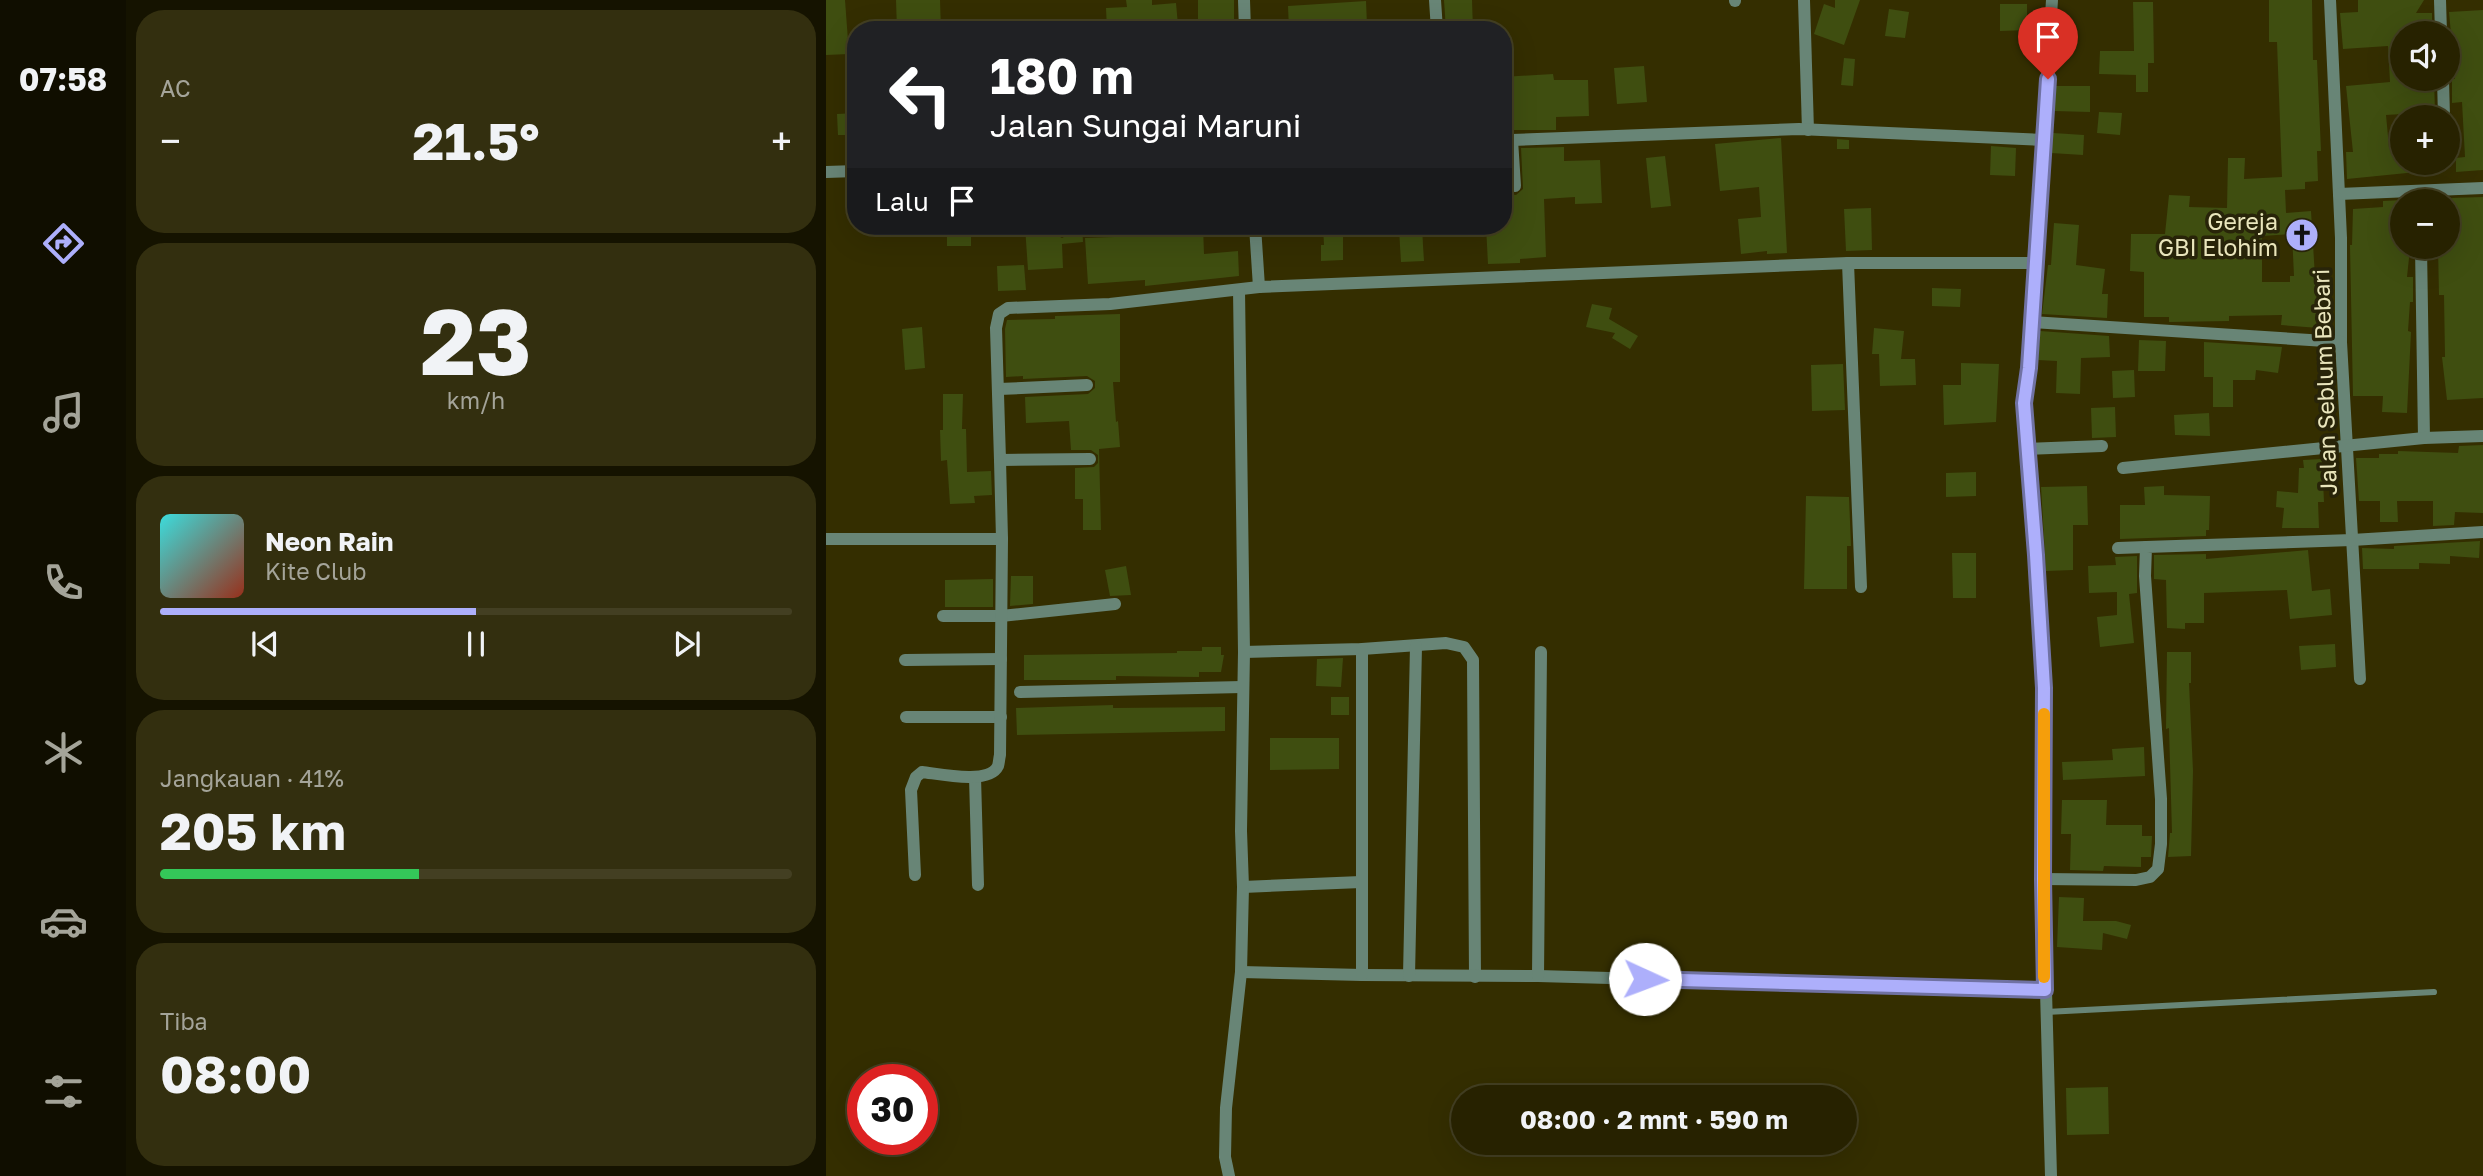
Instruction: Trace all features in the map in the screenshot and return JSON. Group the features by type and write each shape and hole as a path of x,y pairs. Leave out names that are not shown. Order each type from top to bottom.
{"street":[{"path":"1244,0 1245,21"},
{"path":"1435,0 1436,21"},
{"path":"1804,0 1808,130"},
{"path":"2051,1176 2043,879 2044,688 2024,403 2029,368 2052,0"},
{"name":"Jalan Seblum Bebari","path":"2330,0 2339,194 2341,342 2360,679"},
{"path":"2440,0 2441,21"},
{"path":"1512,140 1808,130 2043,140"},
{"path":"1512,166 1515,186"},
{"path":"826,172 847,171"},
{"path":"2460,191 2483,188"},
{"path":"2339,194 2390,195"},
{"path":"1256,235 1259,287"},
{"path":"2421,259 2424,439"},
{"path":"915,875 911,790 915,776 922,772 975,777 992,773 998,766 1000,755 1002,539 996,328 999,314 1008,308 1110,304 1259,287 1848,263 2034,263"},
{"path":"1848,263 1861,587"},
{"path":"1229,1176 1225,1157 1226,1108 1241,972 1242,887 1244,652 1239,290"},
{"path":"2031,322 2341,342"},
{"path":"999,390 1087,385"},
{"path":"2123,468 2424,439 2483,436"},
{"path":"2028,449 2102,446"},
{"path":"1000,460 1090,458"},
{"path":"2118,548 2352,540 2483,532"},
{"path":"826,539 1002,539"},
{"path":"2043,879 2136,880 2150,877 2158,869 2161,799 2146,547"},
{"path":"943,616 1002,616 1115,604"},
{"path":"1244,652 1362,649 1446,643 1464,647 1473,660 1475,977"},
{"path":"1409,976 1416,646"},
{"path":"1362,649 1362,975"},
{"path":"1538,976 1541,653"},
{"path":"905,660 1001,659"},
{"path":"1020,692 1242,687"},
{"path":"905,718 1000,717"},
{"path":"975,777 978,886"},
{"path":"1242,887 1361,882"},
{"path":"1241,972 1538,976 2045,990"}],"lane":[{"path":"2046,1012 2434,992"}],"building":[{"path":"826,0 845,0 847,54 826,55"},
{"path":"896,0 940,0 941,21 897,21"},
{"path":"1126,0 1152,0 1152,5 1176,3 1178,21 1107,21 1106,8 1127,7"},
{"path":"1198,0 1234,0 1234,21 1198,21"},
{"path":"1444,0 1472,0 1473,21 1445,21"},
{"path":"1835,0 1860,0 1844,45 1814,34 1824,4 1835,8"},
{"path":"2269,0 2312,0 2313,60 2317,60 2321,151 2317,151 2318,181 2305,182 2305,189 2285,190 2286,213 2311,211 2315,277 2320,277 2319,328 2281,325 2282,315 2229,316 2229,321 2169,322 2169,317 2144,317 2144,272 2130,271 2131,234 2165,234 2169,195 2190,196 2189,207 2227,208 2228,158 2245,158 2244,179 2282,177 2277,42 2269,42","holes":["2292,234 2294,276 2290,276 2290,282 2262,282 2262,236"]},
{"path":"2358,0 2424,0 2416,13 2432,13 2432,21 2390,21 2390,82 2388,46 2343,49 2340,13 2358,12"},
{"path":"1366,1 1367,21 1289,21 1288,6"},
{"path":"2133,2 2153,2 2154,63 2148,63 2148,92 2136,92 2136,75 2099,74 2100,51 2134,51"},
{"path":"2000,4 2027,4 2027,30 2000,31"},
{"path":"1889,9 1909,12 1905,38 1885,36"},
{"path":"2483,10 2483,170 2460,172 2460,158 2465,157 2462,102 2452,103 2452,91 2460,91 2460,21 2450,21 2449,12"},
{"path":"1844,58 1855,59 1853,86 1841,85"},
{"path":"1644,66 1647,102 1617,104 1614,68"},
{"path":"1553,74 1554,80 1588,80 1589,116 1556,117 1556,130 1512,130 1512,76"},
{"path":"2390,82 2390,91 2434,91 2435,105 2390,105 2390,115 2386,115 2390,175 2347,179 2346,152 2353,152 2346,86"},
{"path":"2055,86 2090,86 2090,112 2054,111"},
{"path":"2099,112 2122,113 2120,135 2097,133"},
{"path":"847,113 847,135 838,135 837,114"},
{"path":"2053,133 2084,135 2083,155 2051,153"},
{"path":"1781,138 1787,253 1767,254 1767,251 1741,254 1738,219 1761,217 1759,187 1720,191 1715,144"},
{"path":"1837,139 1849,140 1849,149 1837,149"},
{"path":"1991,146 2016,148 2015,176 1990,175"},
{"path":"1564,147 1564,161 1600,160 1602,203 1575,204 1575,197 1544,199 1546,257 1520,259 1520,263 1488,264 1486,235 1512,235 1512,194 1516,195 1523,189 1521,148"},
{"path":"1665,156 1671,206 1651,208 1646,158"},
{"path":"2483,197 2483,398 2447,400 2442,357 2445,357 2444,295 2439,295 2438,259 2460,259 2460,198"},
{"path":"2383,201 2390,201 2390,259 2409,259 2407,277 2413,277 2413,302 2410,302 2408,331 2411,332 2407,413 2382,412 2383,396 2353,396 2350,245 2353,209 2383,207"},
{"path":"1871,208 1872,250 1846,251 1844,209"},
{"path":"2054,223 2079,225 2076,265 2105,269 2102,294 2108,294 2107,318 2042,314 2048,265 2051,265"},
{"path":"947,235 971,235 971,246 947,246"},
{"path":"1026,235 1058,235 1062,238 1068,235 1083,235 1083,242 1062,244 1063,268 1028,270"},
{"path":"1203,235 1204,254 1238,251 1239,276 1145,286 1145,280 1088,284 1085,238"},
{"path":"1323,235 1343,235 1343,260 1321,261 1321,245 1324,245"},
{"path":"1399,235 1422,235 1424,261 1401,262"},
{"path":"1024,265 1026,290 998,291 997,266"},
{"path":"1932,288 1961,289 1960,307 1932,306"},
{"path":"1592,304 1612,308 1609,319 1638,336 1630,349 1612,338 1615,333 1586,327"},
{"path":"1120,314 1120,382 1113,382 1120,447 1099,449 1101,530 1083,530 1083,499 1075,499 1075,468 1094,467 1098,463 1098,455 1091,450 1071,450 1069,421 1026,423 1025,397 1088,394 1095,388 1095,381 1087,376 1023,379 1023,376 1006,377 1005,329 1007,320"},
{"path":"922,327 925,368 905,370 902,329"},
{"path":"1874,328 1904,331 1901,359 1915,359 1916,385 1880,386 1879,354 1872,354"},
{"path":"2040,331 2109,336 2110,357 2081,358 2080,394 2056,393 2057,361 2038,360"},
{"path":"2139,340 2166,341 2165,371 2138,371"},
{"path":"2204,342 2282,347 2278,373 2256,370 2255,380 2233,380 2233,407 2213,407 2213,377 2204,377"},
{"path":"1961,363 1999,364 1996,422 1944,425 1943,385 1961,385"},
{"path":"1843,364 1845,410 1812,411 1811,365"},
{"path":"2134,370 2135,397 2113,398 2112,371"},
{"path":"943,394 963,394 962,429 966,429 967,472 991,471 992,495 974,496 975,503 950,504 947,460 941,461"},
{"path":"2115,407 2116,437 2092,438 2091,408"},
{"path":"2209,413 2210,436 2175,435 2174,415"},
{"path":"2483,445 2483,513 2455,512 2454,525 2433,526 2433,501 2397,501 2398,522 2380,522 2380,501 2359,501 2356,458 2379,458 2379,454 2398,454 2398,451 2458,453 2459,446"},
{"path":"2322,459 2324,502 2318,502 2319,528 2282,528 2284,508 2276,507 2277,491 2298,493 2299,468 2304,468 2303,460"},
{"path":"1976,472 1976,496 1946,497 1946,473"},
{"path":"2087,486 2088,525 2073,525 2073,570 2046,571 2041,487"},
{"path":"2164,486 2164,495 2210,496 2209,530 2206,530 2206,536 2120,539 2120,505 2145,505 2144,487"},
{"path":"1806,496 1849,497 1851,546 1847,546 1847,589 1804,589"},
{"path":"2480,541 2479,558 2450,556 2450,564 2419,563 2419,569 2363,569 2362,548 2394,549 2394,546"},
{"path":"2308,550 2312,591 2330,589 2332,615 2290,619 2287,590 2204,593 2204,623 2185,623 2185,629 2167,628 2166,580 2154,579 2154,555 2206,554 2206,559"},
{"path":"1952,553 1976,553 1976,598 1953,598"},
{"path":"2137,556 2137,593 2129,594 2134,643 2100,647 2097,617 2117,615 2117,592 2089,593 2088,566 2116,565 2115,557"},
{"path":"1126,566 1131,595 1110,596 1105,570"},
{"path":"1011,576 1033,576 1033,604 1010,606"},
{"path":"993,579 993,607 945,607 945,580"},
{"path":"2335,644 2336,667 2301,670 2299,646"},
{"path":"1202,647 1221,647 1221,655 1224,655 1221,672 1199,672 1199,677 1116,676 1116,680 1024,680 1024,655 1177,653 1202,651"},
{"path":"2167,652 2191,652 2191,856 2168,857 2172,833 2169,728 2166,729"},
{"path":"1343,658 1341,687 1316,686 1317,659"},
{"path":"1331,697 1349,697 1349,715 1331,715"},
{"path":"1113,705 1113,708 1225,707 1225,731 1017,735 1016,708"},
{"path":"1270,738 1339,738 1339,769 1270,770"},
{"path":"2144,747 2145,776 2063,780 2062,762 2113,760 2112,749"},
{"path":"2062,800 2107,800 2106,825 2142,825 2142,836 2152,836 2151,857 2141,857 2141,867 2104,866 2103,871 2070,870 2071,834 2061,834"},
{"path":"2059,897 2084,898 2083,921 2116,921 2131,925 2127,939 2103,933 2102,950 2057,947"},
{"path":"2108,1087 2109,1134 2067,1135 2066,1088"}],"slow traffic":[{"path":"2044,714 2044,977"}],"place":[{"name":"Gereja GBI Elohim","path":"2302,235"}],"route":[{"path":"1645,979 2045,990 2044,688 2024,403 2029,368 2048,79"}]}
